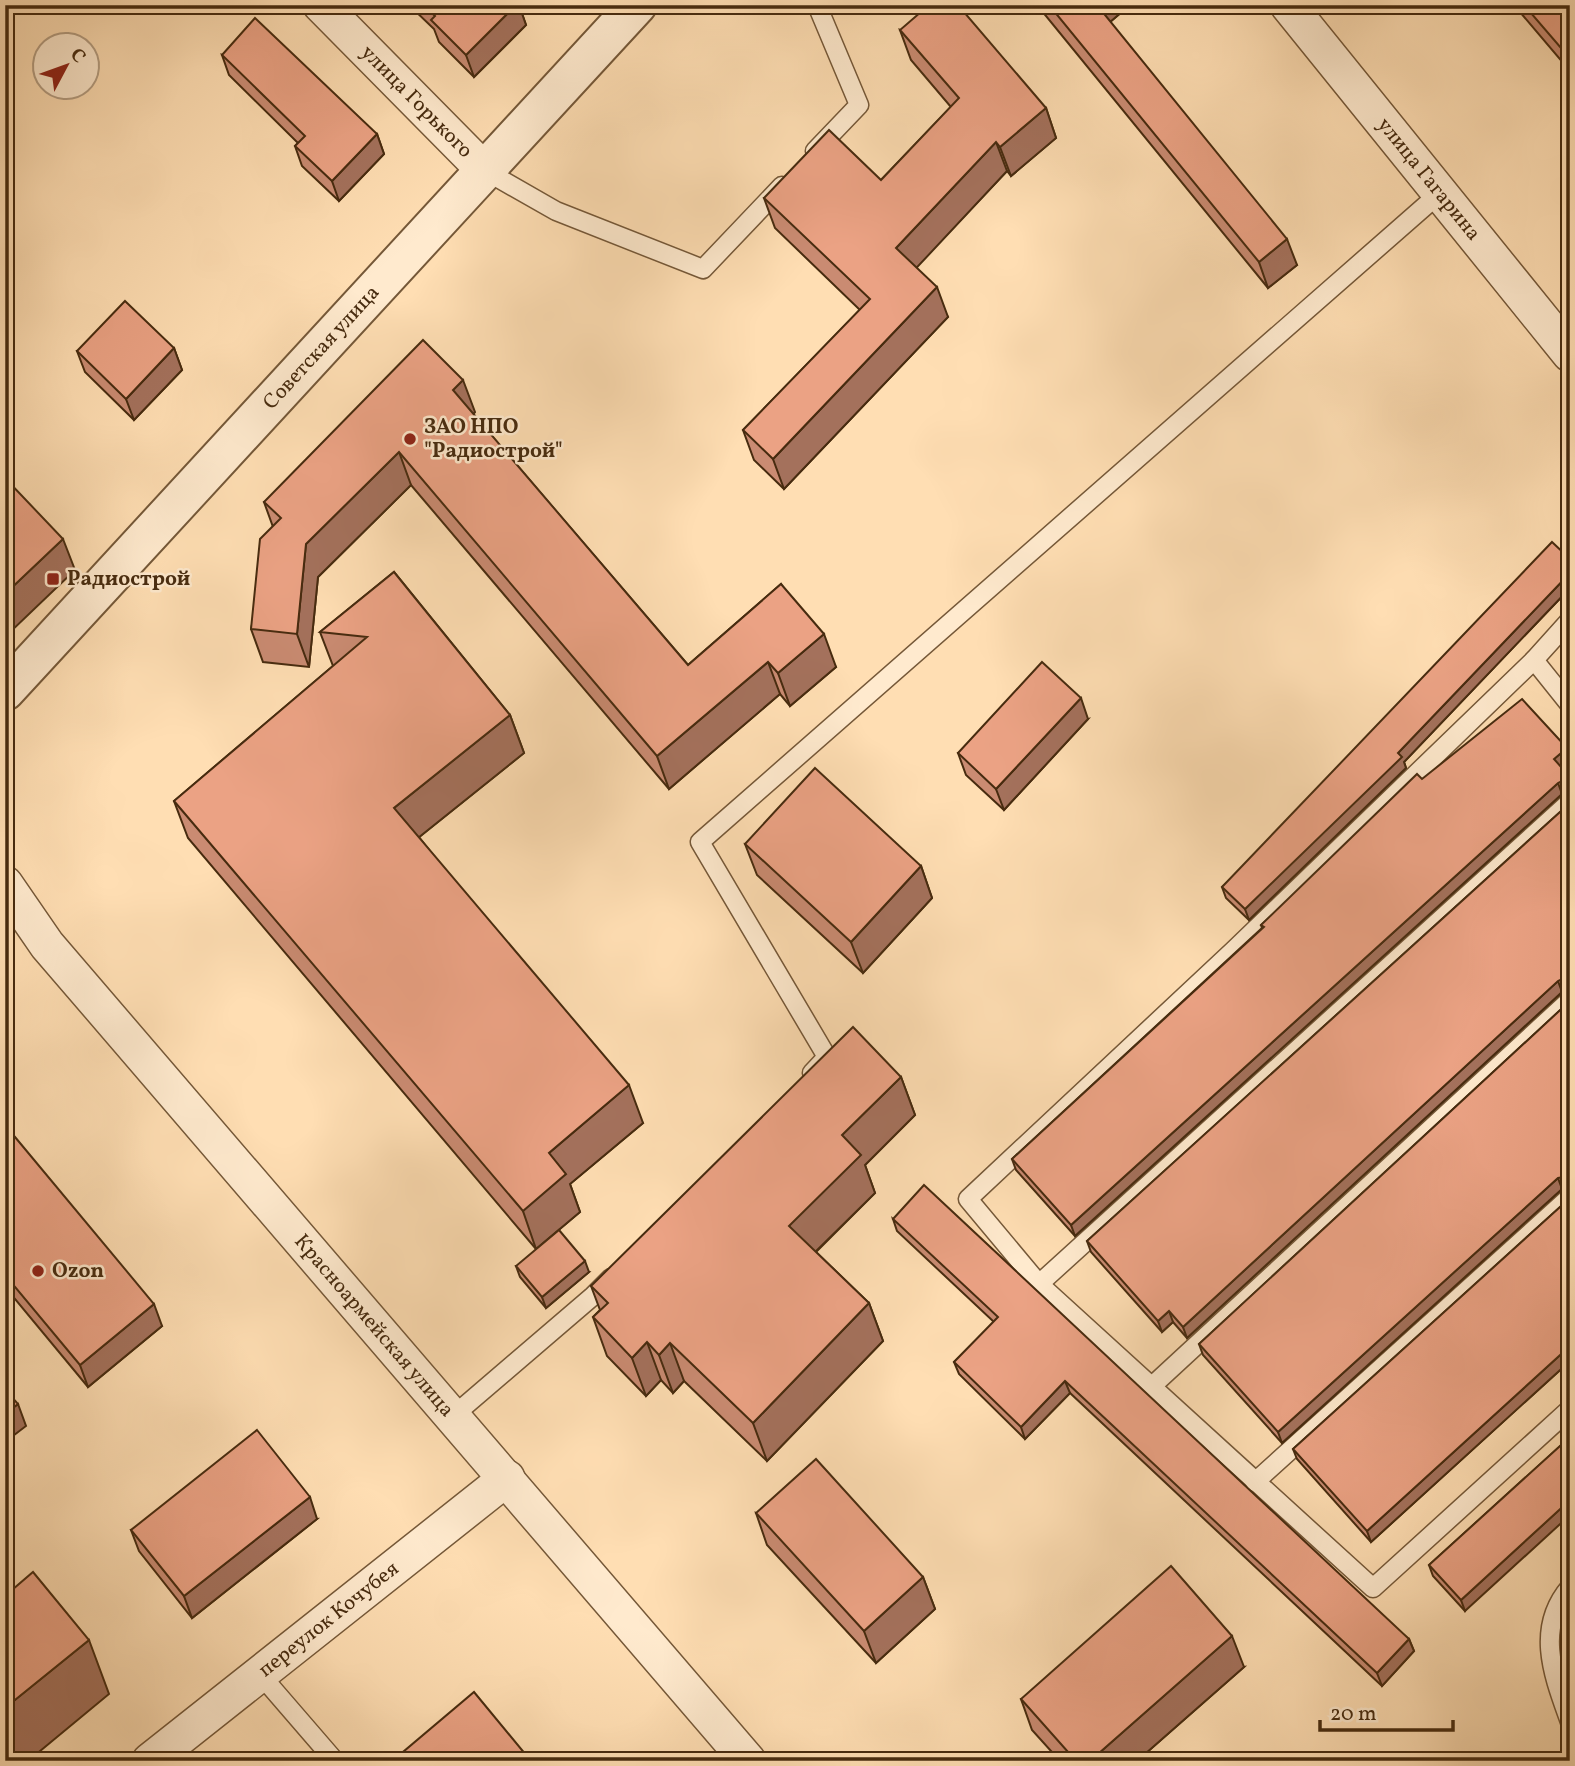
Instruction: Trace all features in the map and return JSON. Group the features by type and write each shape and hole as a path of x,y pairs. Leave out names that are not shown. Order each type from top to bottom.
{"street":[{"name":"улица Горького","path":"321,5 484,170"},
{"name":"Советская улица","path":"5,691 637,5"},
{"name":"улица Гагарина","path":"1288,5 1570,354"},
{"name":"Красноармейская улица","path":"5,884 47,945 748,1761"},
{"name":"переулок Кочубея","path":"150,1761 507,1478"}],"lane":[{"path":"484,170 556,211 703,269 859,105 817,5"},
{"path":"797,1087 827,1057 699,842 1440,193"},
{"path":"1570,620 1534,660 1234,950 968,1199 1039,1284 1373,1588 1570,1409"},
{"path":"1534,660 1570,705"},
{"path":"1039,1284 1570,802"},
{"path":"1151,1387 1570,1000"},
{"path":"1255,1482 1570,1197"},
{"path":"453,1416 593,1297 622,1267"},
{"path":"1570,1587 1558,1601 1550,1634 1550,1667 1570,1723"},
{"path":"259,1673 335,1761"}],"building":[{"path":"424,5 516,5 466,55 431,20 435,16"},
{"path":"929,5 958,5 1046,108 1000,147 996,142 896,248 937,287 773,459 743,430 870,299 764,198 829,130 881,180 959,98 900,30"},
{"path":"1049,5 1097,5 1287,239 1259,262"},
{"path":"1524,5 1570,5 1570,52 1567,55"},
{"path":"255,18 377,134 332,181 295,146 305,136 222,55"},
{"path":"125,301 174,348 126,399 77,351"},
{"path":"423,340 463,380 453,390 688,665 781,584 824,634 778,673 768,662 657,756 399,452 306,544 297,634 251,629 260,539 281,518 264,502"},
{"path":"5,478 63,539 5,594"},
{"path":"1552,542 1570,559 1570,573 1398,753 1402,757 1245,909 1222,887"},
{"path":"394,572 510,715 394,808 629,1085 549,1153 566,1174 523,1211 174,801 367,637 320,632"},
{"path":"1042,662 1081,698 996,789 958,753"},
{"path":"1522,699 1567,748 1554,759 1570,777 1570,782 1564,780 1558,783 1071,1225 1012,1159 1264,927 1261,925 1417,774 1422,779"},
{"path":"815,768 921,866 851,942 745,844"},
{"path":"1570,803 1570,980 1564,978 1558,981 1183,1327 1169,1311 1158,1321 1087,1241"},
{"path":"1570,1001 1570,1176 1558,1178 1278,1432 1199,1344"},
{"path":"853,1027 901,1077 842,1135 861,1155 789,1226 869,1303 753,1423 670,1343 659,1355 647,1342 632,1358 593,1317 608,1303 591,1286"},
{"path":"5,1125 154,1304 80,1365 5,1275"},
{"path":"924,1185 1409,1639 1377,1673 1065,1381 1021,1427 954,1362 998,1317 893,1219"},
{"path":"1570,1198 1570,1346 1367,1531 1293,1449"},
{"path":"559,1230 585,1261 542,1297 516,1266"},
{"path":"5,1389 18,1404 5,1414"},
{"path":"257,1430 310,1497 184,1596 131,1530"},
{"path":"1570,1437 1570,1500 1461,1600 1429,1565"},
{"path":"816,1459 923,1577 864,1631 756,1513"},
{"path":"1171,1566 1232,1636 1090,1761 1076,1761 1021,1699"},
{"path":"33,1572 89,1640 5,1708 5,1596"},
{"path":"474,1692 531,1761 410,1761 403,1752"}],"place":[{"name":"ЗАО НПО \"Радиострой\"","path":"410,439"},
{"name":"Радиострой","path":"53,579"},
{"name":"Ozon","path":"38,1271"}]}
